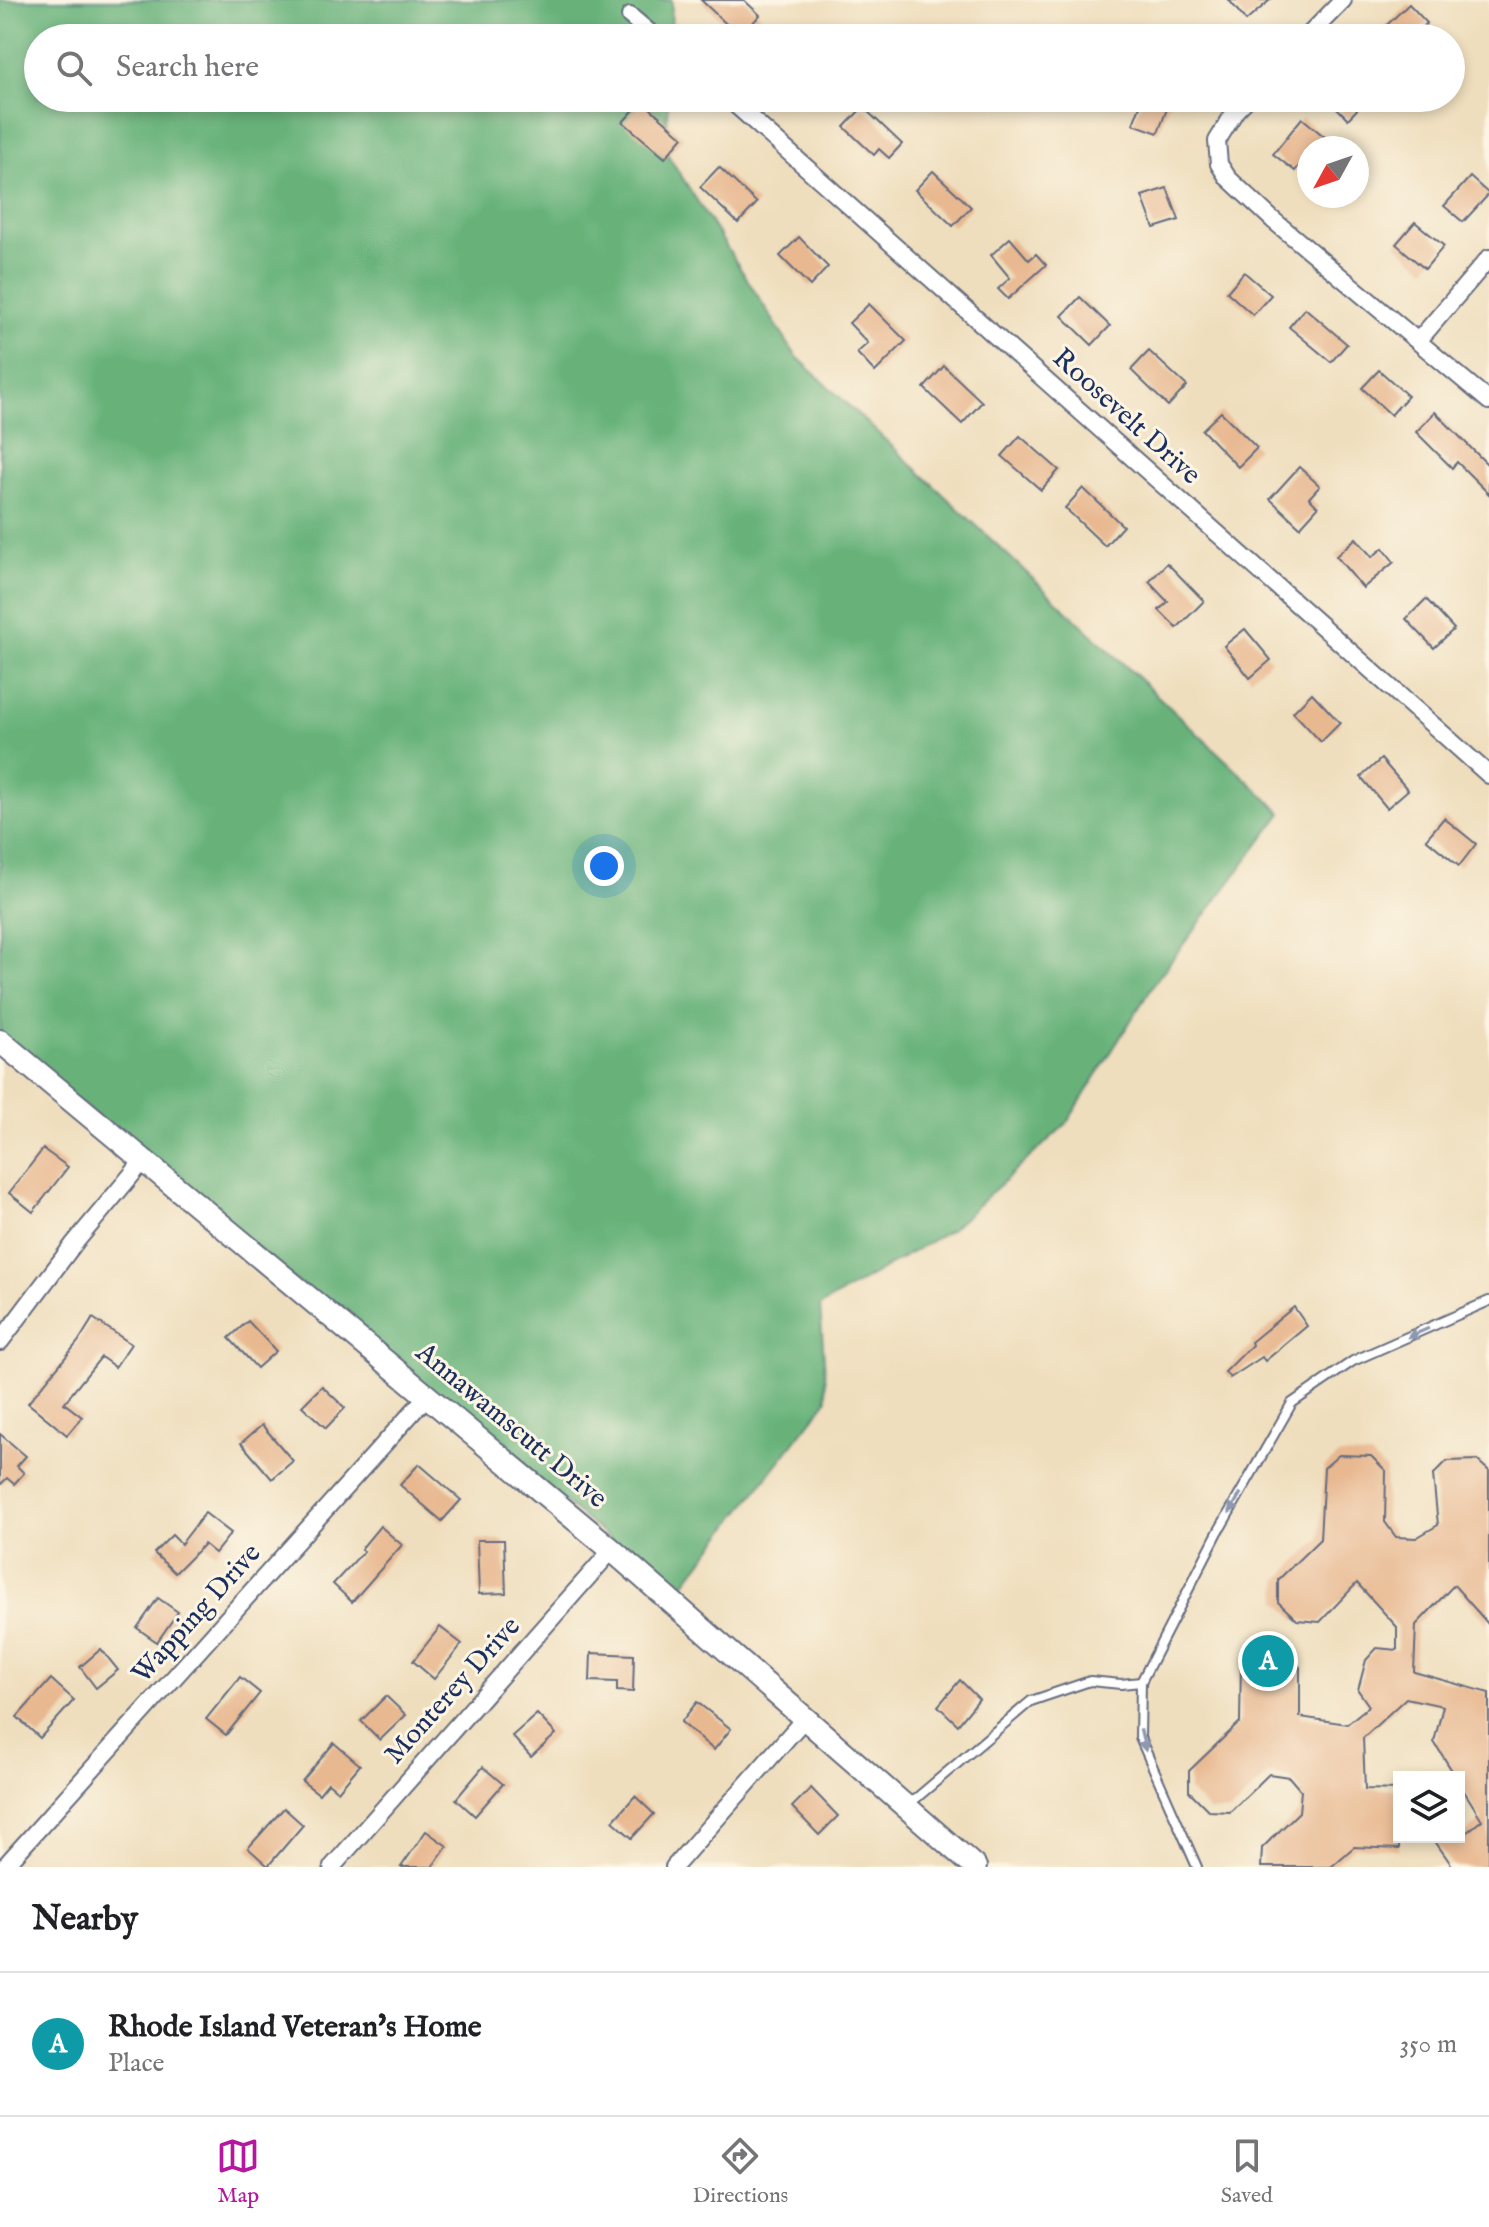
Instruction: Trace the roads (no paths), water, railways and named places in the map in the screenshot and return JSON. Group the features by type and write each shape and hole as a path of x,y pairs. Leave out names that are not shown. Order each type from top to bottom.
{"street":[{"path":"1320,24 1343,0"},
{"path":"630,16 639,24"},
{"name":"Roosevelt Drive","path":"744,112 1489,775"},
{"path":"1237,112 1217,141 1217,153 1228,178 1273,220 1489,401"},
{"path":"1418,341 1489,258"},
{"name":"Annawamscutt Drive","path":"0,1041 612,1550 975,1867"},
{"path":"0,1342 73,1245 144,1160"},
{"name":"Wapping Drive","path":"4,1867 428,1395"},
{"name":"Monterey Drive","path":"332,1867 612,1550"},
{"path":"674,1867 805,1718"}],"lane":[{"path":"1197,1867 1140,1738 1141,1682 1218,1532 1292,1403 1353,1361 1489,1301"},
{"path":"906,1806 1031,1701 1090,1681 1141,1682"}],"place":[{"name":"Rhode Island Veteran's Home","path":"1268,1661"}]}
